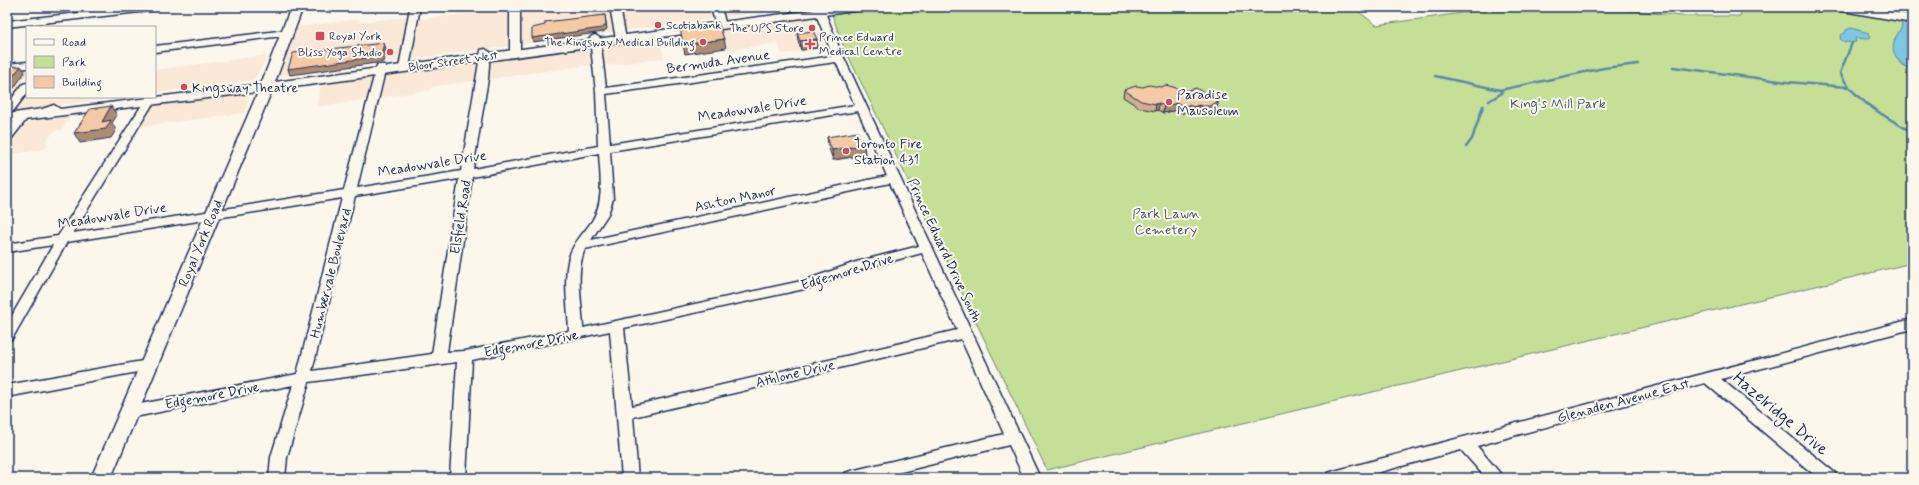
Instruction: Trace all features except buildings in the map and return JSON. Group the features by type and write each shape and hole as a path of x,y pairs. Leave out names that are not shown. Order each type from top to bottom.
{"main road":[{"name":"Royal York Road","path":"101,478 268,84 297,7"},
{"name":"Bloor Street West","path":"156,97 381,69 820,9 862,7"},
{"path":"1837,7 1912,19"},
{"name":"Bloor Street West","path":"7,118 45,113 50,114 150,98"}],"street":[{"path":"74,26 88,7"},
{"path":"7,24 157,7"},
{"path":"404,65 415,7"},
{"path":"515,7 515,51"},
{"path":"615,7 620,37"},
{"path":"716,7 721,23"},
{"name":"Prince Edward Drive South","path":"820,9 839,58 1032,478"},
{"path":"156,49 287,33"},
{"path":"576,334 574,262 581,246 600,219 606,205 605,148 595,40"},
{"name":"Elsfield Road","path":"439,358 485,55"},
{"name":"Bermuda Avenue","path":"601,92 839,58"},
{"path":"7,67 26,65"},
{"name":"Humbervale Boulevard","path":"277,478 279,458 303,378 381,69"},
{"path":"7,112 26,87"},
{"path":"7,336 62,240 150,98"},
{"name":"Meadowvale Drive","path":"7,248 466,174 605,148 862,107"},
{"path":"7,137 24,116"},
{"name":"Ashton Manor","path":"581,246 895,178"},
{"name":"Edgemore Drive","path":"130,412 303,378 439,358 465,356 617,326 809,284 860,265 927,248"},
{"name":"Glenaden Avenue East","path":"1334,478 1708,376 1912,324"},
{"path":"617,326 630,478"},
{"name":"Athlone Drive","path":"624,413 966,333"},
{"path":"458,478 465,356"},
{"path":"7,391 148,365"},
{"name":"Hazelridge Drive","path":"1708,376 1829,478"},
{"path":"851,478 1013,438"},
{"path":"1464,443 1496,478"}],"shaded area":[{"path":"553,7 800,7 279,77 297,27 360,19 359,22 406,17 406,21 518,8 519,11"},
{"path":"806,18 813,20 826,48 782,54 778,43 727,50 720,30"},
{"path":"660,38 664,58 603,66 589,65 431,87 431,90 316,107 322,83"},
{"path":"268,55 254,80 156,93 156,70"},
{"path":"26,69 26,76 17,88 26,87 26,98 115,98 7,112 7,72"},
{"path":"242,94 249,97 244,113 137,127 150,106"},
{"path":"71,116 62,130 55,131 45,141 48,144 45,149 7,155 7,125"}],"green space":[{"name":"Park Lawn Cemetery","path":"881,7 1353,7 1376,25 1505,7 1595,7 1682,16 1740,16 1742,7 1899,7 1902,27 1894,40 1899,62 1912,72 1912,263 1047,470 843,45 832,15"}],"water":[{"path":"1899,7 1912,7 1912,72 1896,57 1893,47 1894,41 1902,27"},
{"path":"1851,28 1869,33 1871,37 1866,39 1855,38 1856,42 1852,43 1840,39 1841,35 1846,32 1846,30"}],"waterway":[{"path":"1852,43 1840,73 1846,83 1862,100 1912,132"},
{"path":"1500,90 1604,68 1638,64"},
{"path":"1673,67 1787,82 1847,87"},
{"path":"1435,76 1500,90"},
{"path":"1489,101 1502,93 1500,90"},
{"path":"1466,147 1472,139 1483,106"}],"place":[{"name":"Scotiabank","path":"658,25"},
{"name":"The UPS Store","path":"812,28"},
{"name":"Royal York","path":"320,36"},
{"name":"The Kingsway Medical Building","path":"703,42"},
{"name":"Prince Edward Medical Centre","path":"810,44"},
{"name":"Bliss Yoga Studio","path":"390,52"},
{"name":"Kingsway Theatre","path":"184,87"},
{"name":"Paradise Mausoleum","path":"1169,102"},
{"name":"Toronto Fire Station 431","path":"846,151"}],"park label":[{"name":"King's Mill Park","path":"1558,103"}]}
